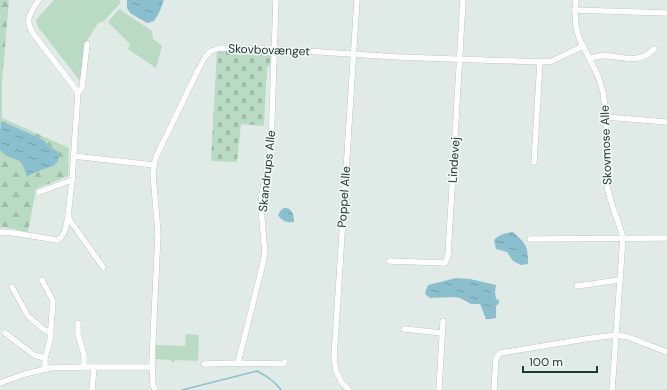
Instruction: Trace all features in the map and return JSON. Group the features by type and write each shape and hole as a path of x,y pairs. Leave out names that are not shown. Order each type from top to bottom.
{"street":[{"path":"39,0 30,12 28,21 29,27 78,92"},
{"name":"Skandrups Alle","path":"238,363 265,256 262,194 271,146 276,0"},
{"name":"Poppel Alle","path":"349,390 342,383 336,371 334,358 353,54 358,0"},
{"name":"Lindevej","path":"389,261 445,263 448,255 463,0"},
{"name":"Skovmose Alle","path":"576,0 576,26 579,38 598,76 605,102 607,186 623,238 612,390"},
{"path":"575,10 667,12"},
{"path":"0,232 57,240 63,236 68,216 72,180 78,92 82,88 87,44"},
{"name":"Skovbovænget","path":"155,390 153,385 152,367 158,232 153,174 154,165 156,157 198,70 205,57 211,51 220,48 274,49 398,57 540,62 552,61 583,46"},
{"path":"590,59 598,56 634,59 645,56 654,49"},
{"path":"534,162 540,62"},
{"path":"606,117 667,122"},
{"path":"73,156 154,165"},
{"path":"39,192 72,180"},
{"path":"68,216 103,267"},
{"path":"530,239 667,238"},
{"path":"42,280 53,301 50,340 44,358 45,369"},
{"path":"577,286 619,280"},
{"path":"12,287 28,316 43,329 51,333"},
{"path":"439,390 443,321"},
{"path":"78,323 78,334 84,355 84,367"},
{"path":"404,329 442,333"},
{"path":"5,333 34,355 44,358"},
{"path":"494,390 496,358 500,353 616,335 628,337 667,352"},
{"path":"204,364 283,364 285,362"},
{"path":"0,383 45,369 84,367 152,367"},
{"path":"92,390 94,367"}],"green space":[{"path":"0,0 9,0 2,82 2,118 69,148 68,176 36,189 28,232 3,227 0,229 0,149 5,155 19,161 33,173 53,166 57,151 48,146 44,140 1,122 0,132"},
{"path":"54,0 119,0 121,2 104,21 98,23 84,46 80,81 38,28 36,20"},
{"path":"119,9 152,31 153,39 162,46 156,68 128,49 130,44 108,22"},
{"path":"217,51 268,52 271,54 270,66 267,67 264,126 241,124 237,162 211,161"},
{"path":"186,334 199,335 198,361 175,360 175,362 171,362 171,360 156,359 156,345 185,346"}],"water":[{"path":"127,0 164,0 154,21 147,23 130,13 127,8"},
{"path":"1,121 44,140 48,146 57,151 59,154 58,161 53,166 33,173 27,177 23,165 19,161 5,155 0,150"},
{"path":"284,208 291,210 294,222 284,221 278,215"},
{"path":"513,232 521,239 527,249 528,264 521,265 513,261 507,252 496,249 494,240 498,236"},
{"path":"456,278 470,279 496,285 496,299 499,300 499,303 496,306 496,318 486,319 480,304 471,304 460,298 452,297 430,298 425,294 428,285"}],"waterway":[{"path":"182,390 257,371 273,381 281,390"}]}
